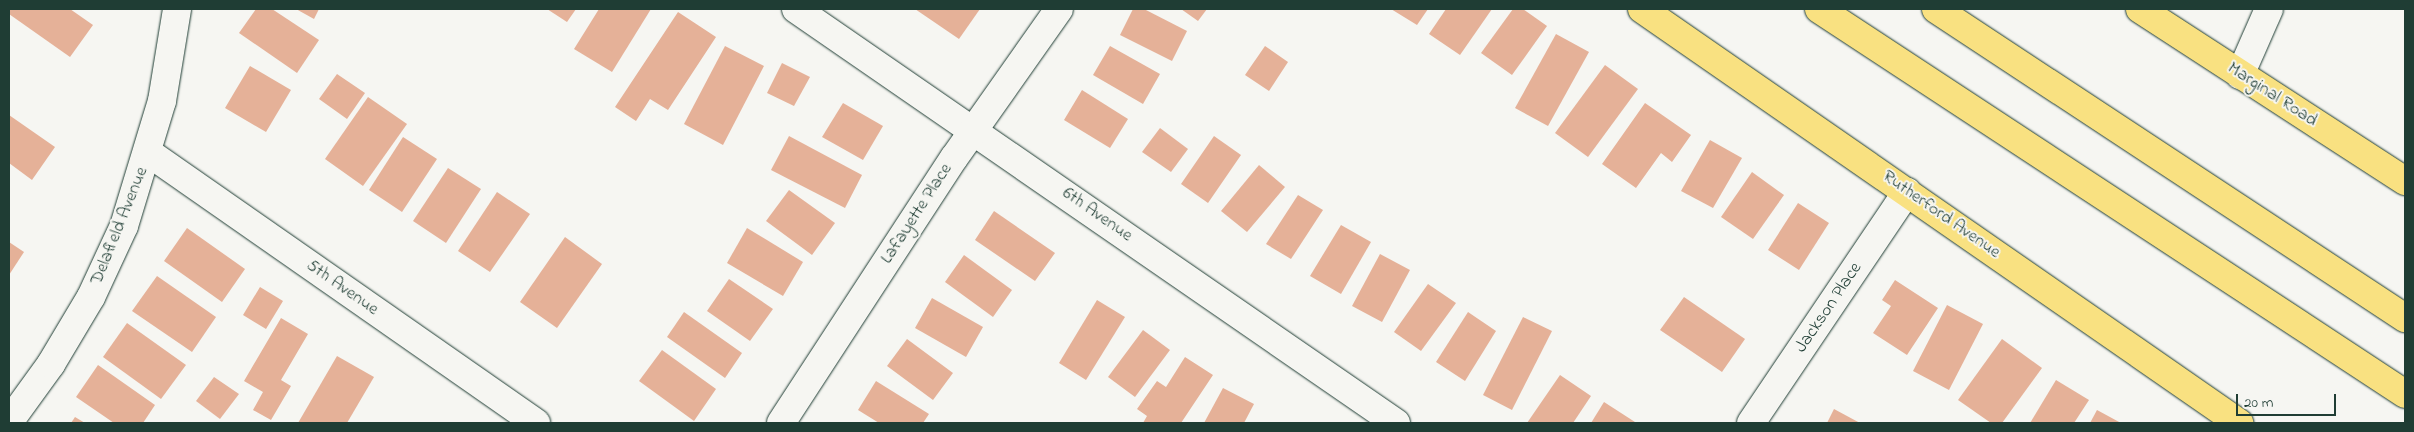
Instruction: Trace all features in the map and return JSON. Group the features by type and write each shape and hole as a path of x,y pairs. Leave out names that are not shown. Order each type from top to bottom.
{"main road":[{"name":"Rutherford Avenue","path":"1642,9 2239,423"},
{"path":"1819,9 2405,394"},
{"path":"1936,9 2405,318"},
{"name":"Marginal Road","path":"2140,9 2405,181"}],"street":[{"name":"Delafield Avenue","path":"9,422 51,364 91,297 124,226 149,153 177,9"},
{"name":"6th Avenue","path":"796,9 1396,423"},
{"name":"Lafayette Place","path":"781,423 974,130 1059,9"},
{"path":"2240,75 2269,9"},
{"name":"5th Avenue","path":"149,153 536,423"},
{"name":"Jackson Place","path":"1751,423 1907,192"}],"building":[{"path":"9,9 70,9 93,25 70,57 9,14"},
{"path":"256,9 272,9 319,40 297,73 239,33"},
{"path":"296,9 319,9 314,19"},
{"path":"547,9 576,9 567,22"},
{"path":"599,9 651,9 612,72 574,49"},
{"path":"915,9 980,9 959,39"},
{"path":"1133,9 1144,9 1187,31 1172,61 1120,35"},
{"path":"1181,9 1207,9 1198,21"},
{"path":"1391,9 1428,9 1417,25"},
{"path":"1446,9 1492,9 1460,55 1429,34"},
{"path":"1513,9 1523,9 1547,26 1512,75 1481,53"},
{"path":"678,12 716,37 668,110 650,99 636,121 615,107"},
{"path":"1556,34 1589,52 1548,126 1515,108"},
{"path":"725,46 764,66 723,145 684,124"},
{"path":"1110,46 1160,74 1143,104 1093,75"},
{"path":"1265,46 1288,62 1269,91 1245,75"},
{"path":"782,63 810,77 794,106 767,93"},
{"path":"1605,65 1638,89 1588,157 1555,133"},
{"path":"250,66 291,90 266,132 225,108"},
{"path":"337,74 365,93 347,119 319,99"},
{"path":"1082,90 1128,119 1110,148 1064,120"},
{"path":"368,97 407,124 363,186 325,159"},
{"path":"843,103 883,126 863,160 822,137"},
{"path":"1645,103 1691,135 1672,162 1661,153 1636,188 1602,164"},
{"path":"9,115 55,147 32,180 9,163"},
{"path":"1160,128 1188,149 1171,172 1142,152"},
{"path":"789,136 862,175 845,208 771,170"},
{"path":"1214,136 1241,155 1208,203 1181,184"},
{"path":"403,137 437,159 402,212 369,190"},
{"path":"1710,140 1742,158 1713,208 1681,191"},
{"path":"1259,165 1285,187 1247,232 1221,211"},
{"path":"448,168 481,189 446,243 413,221"},
{"path":"1752,172 1784,195 1753,239 1721,217"},
{"path":"789,190 835,223 812,255 766,221"},
{"path":"497,192 530,214 490,272 458,251"},
{"path":"1298,195 1323,210 1291,259 1266,244"},
{"path":"1798,203 1829,223 1799,270 1768,250"},
{"path":"994,211 1055,253 1035,281 975,240"},
{"path":"1341,225 1371,242 1341,294 1310,276"},
{"path":"187,228 245,269 222,302 164,261"},
{"path":"747,228 803,262 783,296 727,263"},
{"path":"565,237 602,264 557,328 520,302"},
{"path":"9,242 24,252 9,275"},
{"path":"1380,254 1410,270 1382,322 1352,306"},
{"path":"964,255 1012,290 993,317 945,282"},
{"path":"157,276 216,317 192,352 132,311"},
{"path":"729,279 773,309 750,341 707,311"},
{"path":"1895,280 1938,308 1907,355 1873,333 1891,306 1882,300"},
{"path":"1428,284 1456,303 1421,351 1394,332"},
{"path":"260,287 283,301 266,329 243,315"},
{"path":"1684,297 1745,339 1722,372 1660,330"},
{"path":"932,298 983,327 966,357 915,328"},
{"path":"1097,300 1125,317 1086,380 1059,363"},
{"path":"1947,305 1983,324 1949,390 1913,371"},
{"path":"684,312 742,353 725,378 667,337"},
{"path":"1468,312 1496,331 1465,381 1436,362"},
{"path":"1523,317 1552,331 1512,410 1483,395"},
{"path":"281,318 308,334 281,380 291,386 271,420 253,410 263,392 244,381"},
{"path":"127,323 186,365 161,399 103,357"},
{"path":"1143,330 1170,350 1135,397 1108,377"},
{"path":"907,339 953,373 933,400 887,366"},
{"path":"2002,339 2042,368 2002,423 1991,423 1958,400"},
{"path":"662,350 716,389 694,421 639,381"},
{"path":"337,356 374,377 347,423 298,423"},
{"path":"1185,357 1213,375 1181,423 1143,423 1147,416 1137,409 1157,381 1166,387"},
{"path":"98,365 155,405 143,423 114,423 76,397"},
{"path":"1560,375 1591,396 1573,423 1527,423"},
{"path":"214,377 239,394 220,419 196,401"},
{"path":"2056,380 2089,400 2074,423 2030,423"},
{"path":"876,381 929,414 923,423 879,423 858,410"},
{"path":"1223,388 1254,404 1244,423 1204,423"},
{"path":"1604,402 1635,422 1591,423"},
{"path":"1834,409 1860,423 1827,423"},
{"path":"2097,410 2121,423 2090,423"},
{"path":"75,417 85,423 71,423"}]}
